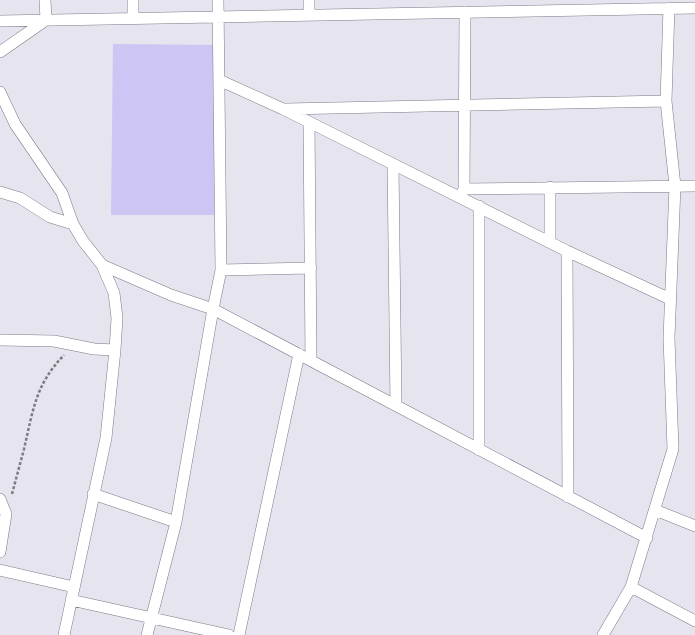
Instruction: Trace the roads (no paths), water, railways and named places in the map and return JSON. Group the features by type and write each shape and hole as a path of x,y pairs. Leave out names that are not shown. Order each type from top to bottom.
{"street":[{"path":"45,0 46,20"},
{"path":"133,0 133,18"},
{"path":"147,635 176,522 221,270 218,0"},
{"path":"308,0 309,15"},
{"path":"0,21 465,12 553,5 622,5 695,8"},
{"path":"603,635 631,587 673,449 669,338 675,186 666,101 669,8"},
{"path":"462,193 465,12"},
{"path":"0,52 46,20"},
{"path":"219,80 283,109 393,164 462,193 478,206 567,251 670,299"},
{"path":"0,92 15,124 62,193 72,224 102,265 114,293 117,318 106,438 64,635"},
{"path":"283,109 666,101"},
{"path":"309,122 311,360"},
{"path":"393,164 396,405"},
{"path":"462,193 550,187 695,186"},
{"path":"550,187 550,242"},
{"path":"0,192 20,198 50,217 72,224"},
{"path":"478,206 479,450"},
{"path":"567,251 568,497"},
{"path":"102,265 171,295 213,309 647,538"},
{"path":"221,270 311,268"},
{"path":"0,340 54,341 94,350 115,350"},
{"path":"239,635 299,354"},
{"path":"94,494 176,522"},
{"path":"0,500 6,514 0,552"},
{"path":"655,510 695,526"},
{"path":"0,570 74,587"},
{"path":"631,587 695,621"},
{"path":"72,600 229,635"}]}
